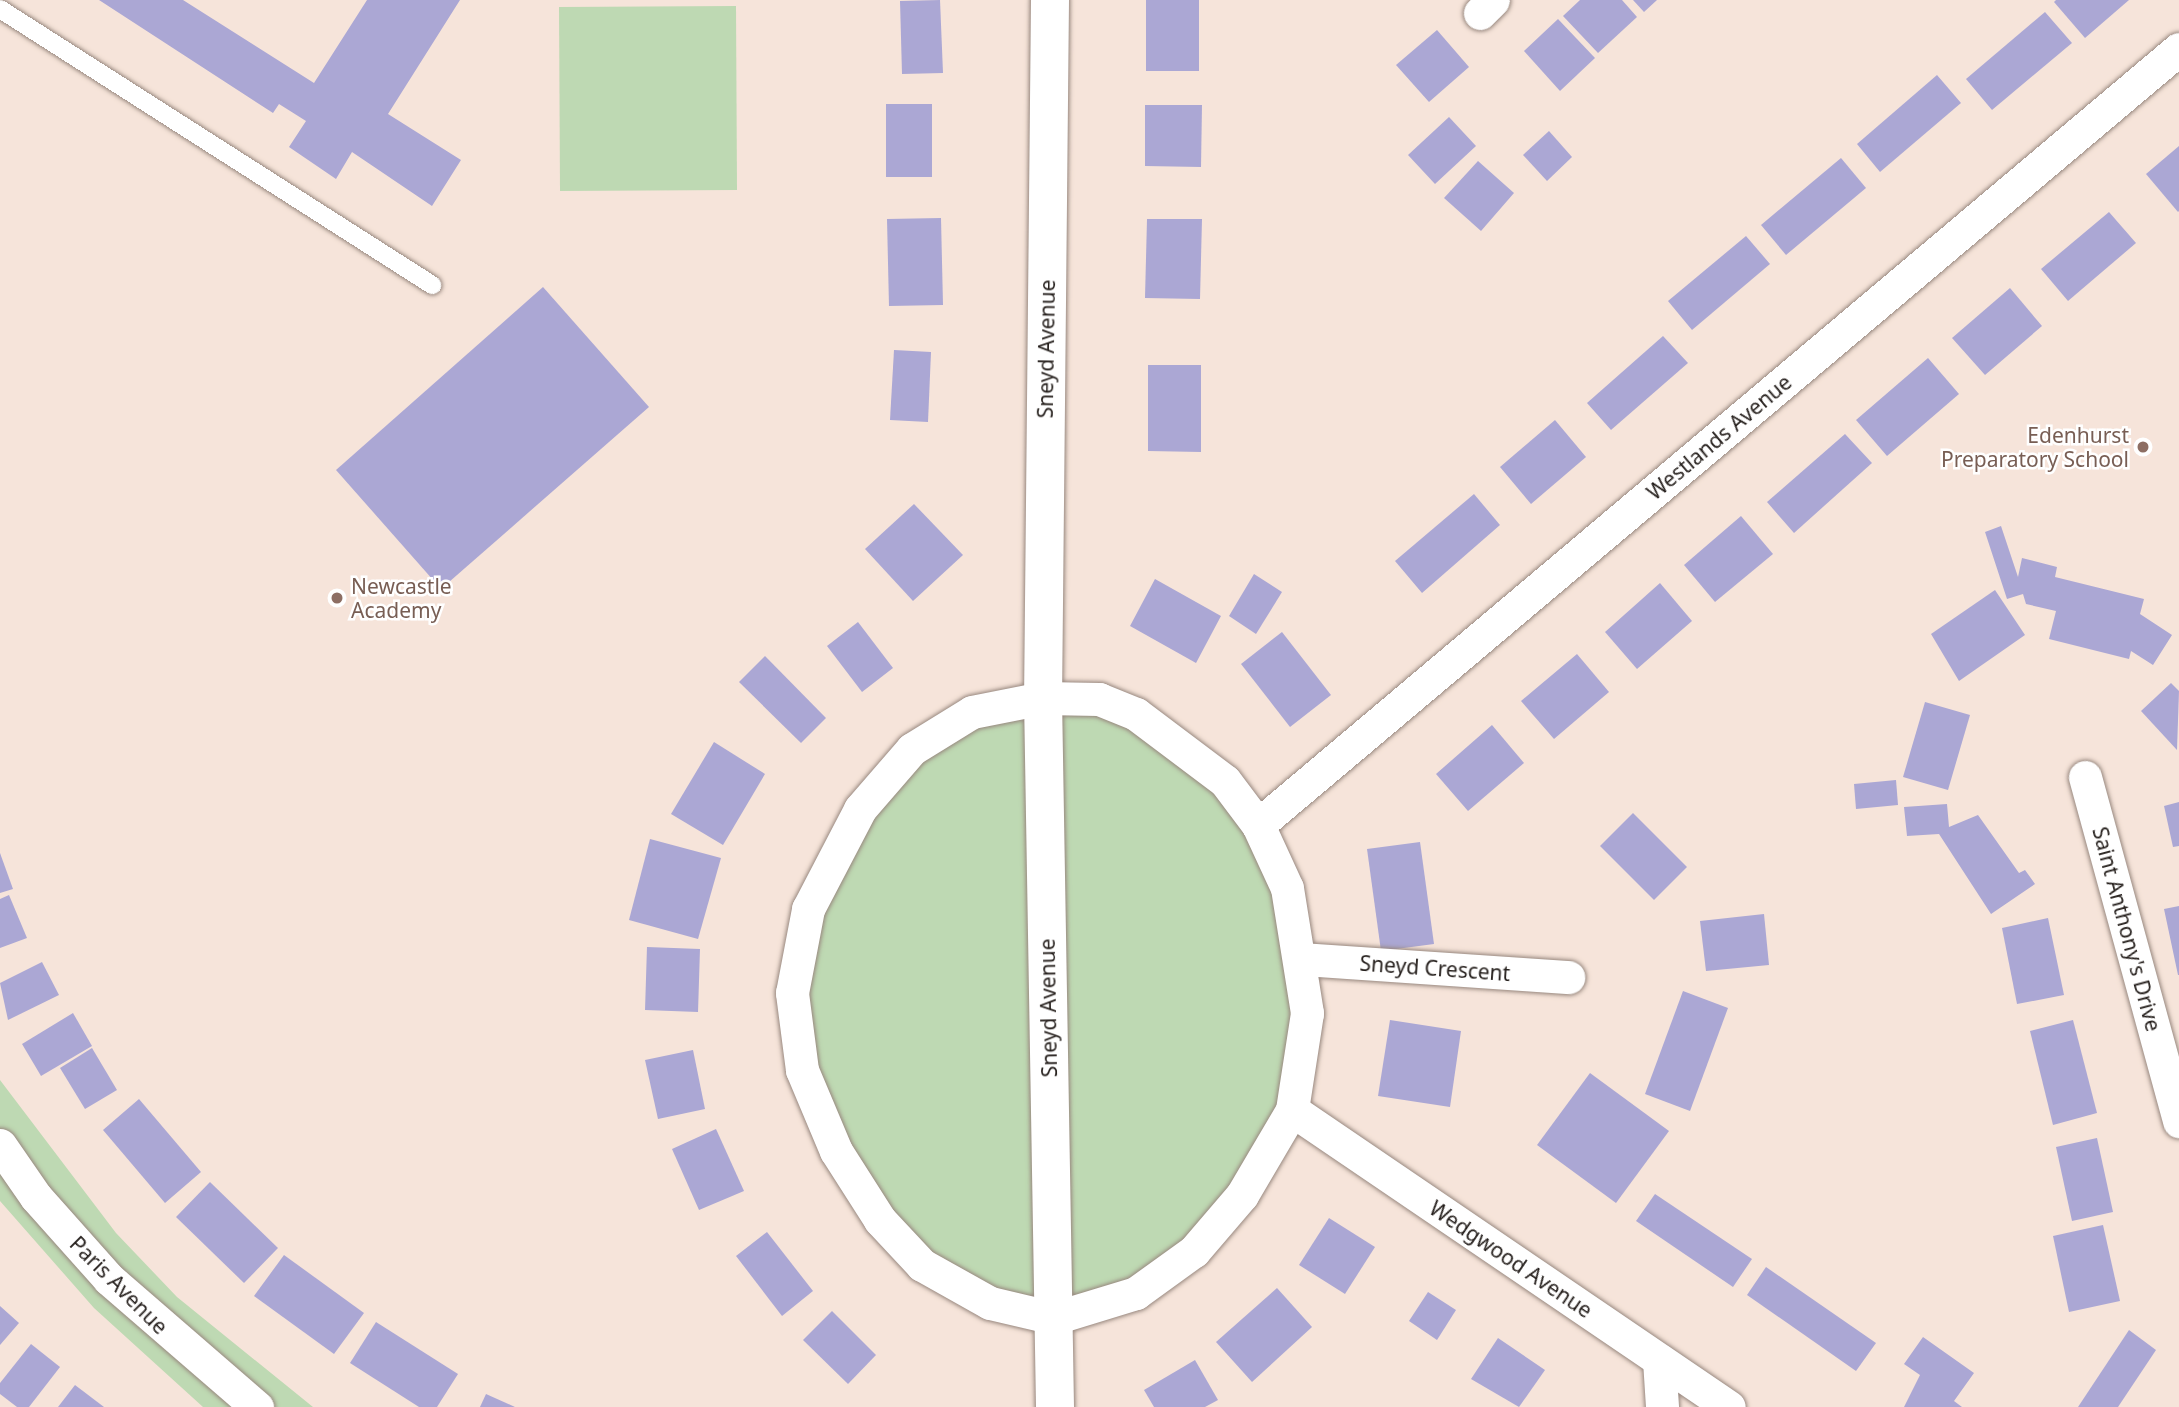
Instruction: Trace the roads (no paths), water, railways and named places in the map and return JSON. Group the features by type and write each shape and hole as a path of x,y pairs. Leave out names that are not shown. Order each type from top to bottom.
{"street":[{"name":"Sneyd Avenue","path":"1050,0 1043,698 1055,1407"},
{"name":"Westlands Avenue","path":"1258,825 2179,49"},
{"path":"1043,698 1099,699 1146,720 1225,781 1258,825 1287,888 1303,959 1307,1013 1292,1110 1242,1195 1194,1251 1136,1293 1054,1318 990,1303 934,1271 880,1220 836,1151 802,1070 792,993 808,909 860,809 912,749 972,712 1043,698"},
{"name":"Saint Anthony's Drive","path":"2085,777 2179,1121"},
{"name":"Sneyd Crescent","path":"1303,959 1568,977"},
{"name":"Wedgwood Avenue","path":"1292,1110 1729,1407"},
{"name":"Paris Avenue","path":"0,1145 36,1197 109,1279 257,1407"},
{"path":"1659,1360 1662,1407"}],"lane":[{"path":"0,9 432,285"}],"place":[{"name":"Edenhurst Preparatory School","path":"2143,447"},
{"name":"Newcastle Academy","path":"337,598"}]}
